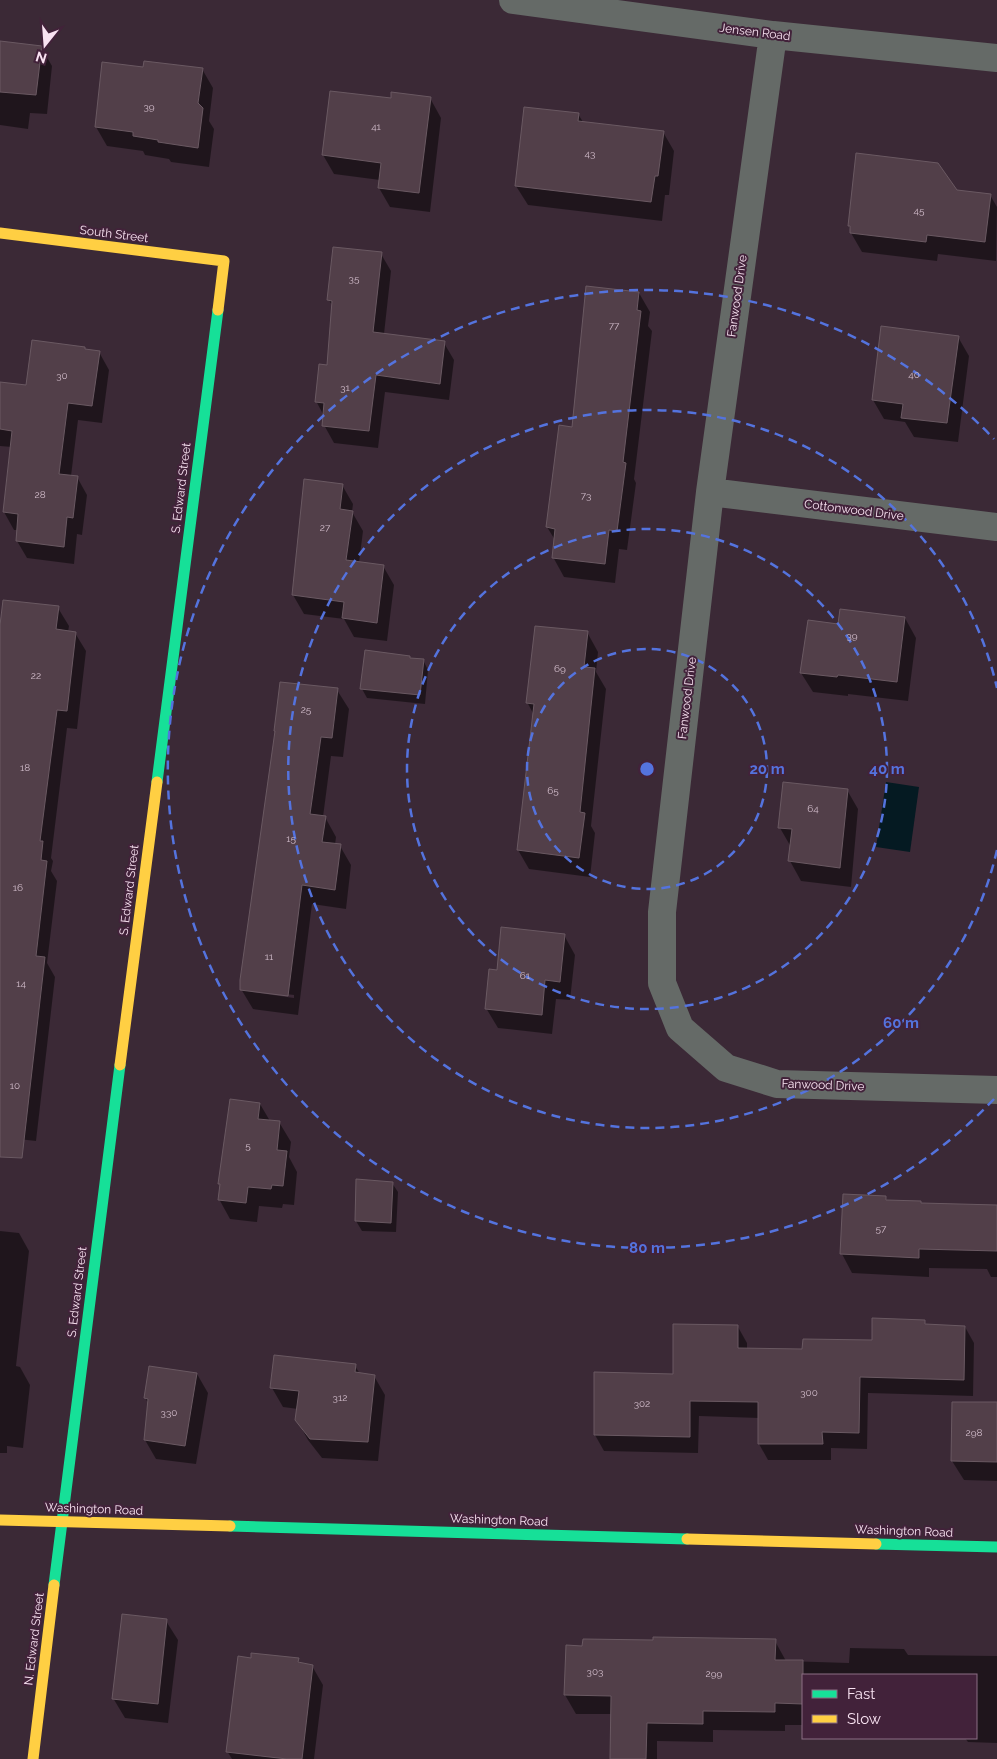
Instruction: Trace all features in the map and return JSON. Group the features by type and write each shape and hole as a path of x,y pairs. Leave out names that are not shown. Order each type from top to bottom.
{"street":[{"name":"Jensen Road","path":"513,0 773,35 997,57"},
{"name":"Fanwood Drive","path":"773,35 710,492 662,912 662,984 680,1028 726,1068 776,1084 997,1090"},
{"name":"South Street","path":"0,234 224,261"},
{"name":"S. Edward Street","path":"61,1522 224,261"},
{"name":"Cottonwood Drive","path":"710,492 997,527"},
{"name":"Washington Road","path":"0,1520 997,1547"},
{"name":"N. Edward Street","path":"33,1759 61,1522"}],"water":[{"path":"886,782 919,787 910,852 876,847"}],"building":[{"path":"0,41 42,46 36,95 0,92"},
{"path":"144,61 203,68 198,103 203,108 198,148 133,136 133,132 95,127 102,62 143,67"},
{"path":"330,91 391,98 391,92 431,97 419,193 378,188 381,163 322,155"},
{"path":"524,107 579,113 578,121 664,131 658,176 655,176 651,202 515,186"},
{"path":"856,153 938,163 957,190 991,194 985,242 927,235 926,242 850,233 850,226 848,226"},
{"path":"333,247 382,252 373,332 445,341 440,384 376,375 369,431 322,426 324,403 315,402 319,364 327,365 332,301 327,300"},
{"path":"586,286 639,292 637,310 641,311 623,462 626,463 617,531 609,530 605,564 552,558 555,529 546,527 559,425 572,427"},
{"path":"881,326 959,336 947,423 901,418 903,404 872,400"},
{"path":"32,340 85,347 85,349 100,351 92,406 68,403 59,474 78,476 73,518 67,517 64,547 16,541 18,514 3,512 12,431 0,429 0,382 26,385"},
{"path":"304,479 343,484 340,509 353,511 346,560 384,565 377,623 342,618 344,602 292,595"},
{"path":"3,600 59,606 56,629 76,632 67,711 57,710 40,841 43,841 41,860 47,861 36,956 45,957 22,1158 0,1157 0,625"},
{"path":"840,609 905,617 897,682 838,675 837,677 800,673 808,620 838,624"},
{"path":"535,626 588,631 584,667 595,668 580,812 585,813 579,858 517,850 534,704 526,703"},
{"path":"365,650 424,659 420,695 360,689"},
{"path":"280,682 338,688 332,738 321,737 310,814 326,816 322,842 341,844 335,890 302,885 288,996 240,990"},
{"path":"783,782 848,789 840,868 788,861 792,829 778,828"},
{"path":"501,927 565,934 560,982 545,980 542,1015 485,1009 489,969 497,970"},
{"path":"230,1099 260,1103 258,1119 280,1121 277,1150 287,1151 283,1186 272,1185 271,1189 248,1187 246,1203 218,1200 220,1184 218,1184"},
{"path":"356,1179 393,1182 391,1223 355,1221"},
{"path":"843,1194 886,1196 886,1200 921,1201 921,1203 997,1205 997,1251 919,1249 919,1258 840,1254"},
{"path":"872,1318 925,1320 925,1324 965,1326 964,1380 860,1377 859,1433 822,1432 823,1444 758,1444 758,1402 690,1401 690,1437 594,1435 594,1372 673,1374 673,1324 738,1325 738,1348 802,1349 803,1339 872,1340"},
{"path":"274,1355 356,1364 355,1372 375,1375 368,1442 310,1439 295,1420 299,1391 270,1388"},
{"path":"149,1366 197,1373 185,1446 144,1440 148,1399 144,1398"},
{"path":"952,1402 997,1402 997,1462 951,1461"},
{"path":"122,1614 167,1619 158,1704 112,1699"},
{"path":"653,1637 776,1639 775,1660 803,1660 802,1704 775,1703 775,1712 703,1711 703,1724 647,1723 646,1759 610,1759 611,1696 564,1695 566,1645 582,1646 583,1639 653,1640"},
{"path":"251,1653 299,1658 298,1662 313,1665 302,1759 226,1752 238,1656 251,1658"}],"traffic: fast":[{"path":"157,782 218,310"},
{"path":"54,1585 120,1065"},
{"path":"230,1526 687,1539"},
{"path":"876,1544 997,1547"}],"traffic: slow":[{"path":"0,233 224,261 218,310"},
{"path":"120,1065 157,782"},
{"path":"0,1520 230,1526"},
{"path":"687,1539 876,1544"},
{"path":"33,1759 54,1585"}]}
